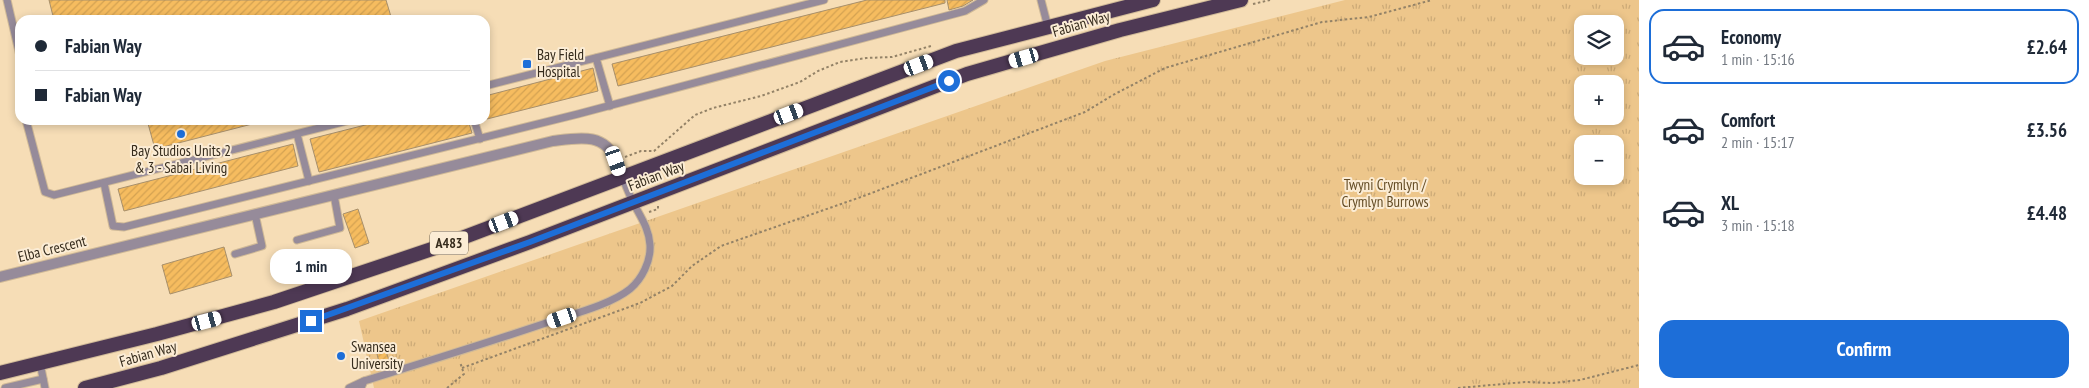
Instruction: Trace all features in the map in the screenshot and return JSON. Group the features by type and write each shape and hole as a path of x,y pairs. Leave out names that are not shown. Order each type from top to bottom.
{"highway":[{"name":"Fabian Way","path":"0,373 157,334 274,302 438,247 956,51 1153,0"},
{"name":"Fabian Way","path":"85,388 161,368 347,309 530,242 967,74 1120,30 1247,2"}],"street":[{"name":"Elba Crescent","path":"0,277 569,139 588,138 602,141 614,154 616,161"}],"lane":[{"path":"7,0 15,34"},
{"path":"490,85 824,0"},
{"path":"104,183 113,226 117,228 610,106 965,11 984,0"},
{"path":"1041,0 1048,27"},
{"path":"596,58 610,106"},
{"path":"27,125 45,192 54,195 332,125"},
{"path":"476,125 480,139"},
{"path":"297,134 309,181"},
{"path":"349,388 579,312 615,298 630,289 639,279 647,264 650,246 641,215 633,202 616,161"},
{"path":"297,240 340,228 334,195"},
{"path":"235,254 262,246 255,214"},
{"path":"40,363 45,388"},
{"path":"5,388 43,379"}],"path":[{"path":"1247,2 1270,0"},
{"path":"462,368 640,303 672,286 692,266 721,246 861,197 1085,112 1113,94 1165,68 1322,22 1369,17 1432,0"},
{"path":"616,161 641,151 654,151 695,115 714,108 761,96 800,82 818,71 840,62 866,58 892,58 935,44"},
{"path":"641,215 658,209 660,202"},
{"path":"447,388 464,374 457,352"},
{"path":"1458,388 1525,382 1554,383 1580,380 1639,365"}],"green space":[{"name":"Twyni Crymlyn / Crymlyn Burrows","path":"1345,0 1639,0 1639,388 374,388 359,321 1105,61"}],"building":[{"path":"49,0 386,0 390,15 53,15"},
{"path":"867,0 945,0 945,3 618,86 612,64"},
{"path":"947,0 973,0 963,6 949,10"},
{"path":"593,68 598,91 490,118 490,95"},
{"name":"Bay Studios Units 2 & 3 - Sabai Living","path":"148,125 248,125 155,149"},
{"path":"365,125 470,125 472,133 319,172 310,139"},
{"path":"293,144 298,166 124,211 118,189"},
{"path":"358,209 369,243 355,248 343,214"},
{"path":"224,247 232,276 170,294 162,265"},
{"path":"386,351 391,367 381,370 377,354"}],"place":[{"name":"Bay Field Hospital","path":"527,64"},
{"name":"Bay Studios Units 2 & 3 - Sabai Living","path":"181,134"},
{"name":"Swansea University","path":"341,356"}],"route":[{"path":"311,321 530,242 949,81"}]}
